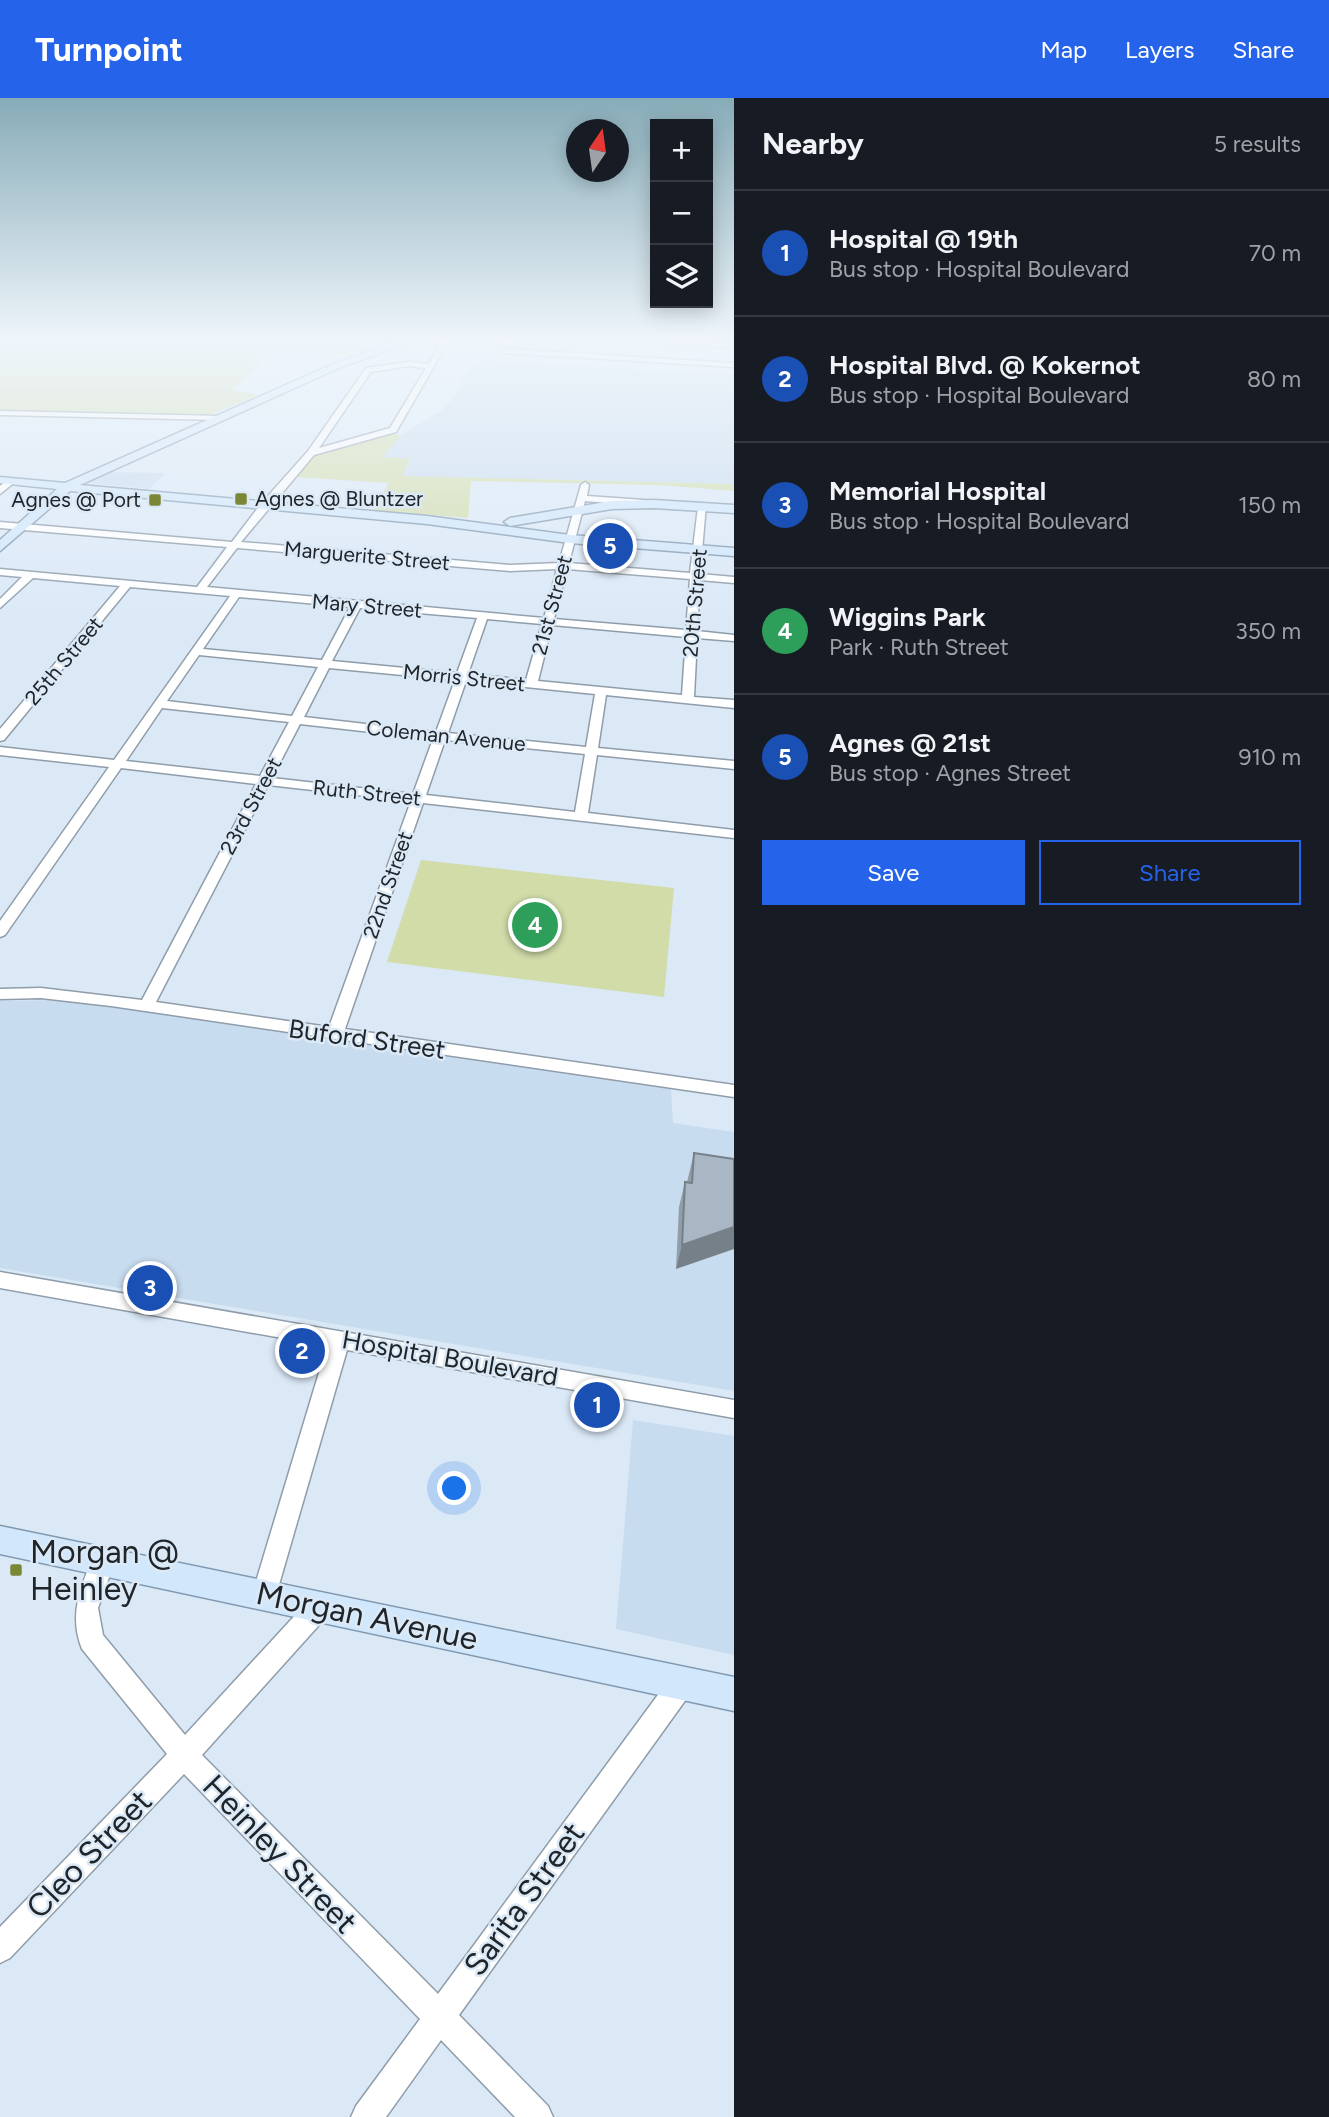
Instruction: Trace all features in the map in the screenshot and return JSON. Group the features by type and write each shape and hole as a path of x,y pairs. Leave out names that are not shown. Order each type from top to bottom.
{"main road":[{"path":"0,547 68,486 180,436"},
{"path":"6,481 263,507 427,520 570,539 734,552"},
{"path":"427,520 518,522 576,510 654,503 734,509"},
{"name":"Morgan Avenue","path":"0,1540 734,1693"}],"street":[{"path":"199,591 263,507 322,436"},
{"path":"310,453 371,436"},
{"path":"0,491 6,481"},
{"name":"21st Street","path":"531,684 576,510 585,485"},
{"path":"581,498 654,503"},
{"name":"20th Street","path":"688,700 695,576 703,507"},
{"name":"Marguerite Street","path":"0,525 510,568 563,566 734,580"},
{"name":"Mary Street","path":"0,572 734,638"},
{"path":"0,605 30,575"},
{"name":"25th Street","path":"0,737 127,584"},
{"path":"0,932 236,594"},
{"name":"23rd Street","path":"146,1007 356,605"},
{"name":"22nd Street","path":"335,1034 483,617"},
{"name":"Morris Street","path":"194,651 734,704"},
{"path":"581,817 601,691"},
{"name":"Coleman Avenue","path":"158,704 734,765"},
{"name":"Ruth Street","path":"0,751 734,834"},
{"name":"Buford Street","path":"0,994 41,993 734,1091"},
{"name":"Hospital Boulevard","path":"0,1280 734,1409"},
{"path":"264,1595 340,1338"},
{"name":"Heinley Street","path":"103,1561 86,1608 91,1640 184,1755 537,2117"},
{"name":"Cleo Street","path":"0,1948 184,1755 320,1606"},
{"name":"Sarita Street","path":"367,2117 683,1682"}],"shaded area":[{"path":"400,436 734,436 734,484 402,476 410,460 383,458"},
{"path":"108,472 165,473 149,489 88,483"},
{"path":"65,1000 671,1089 673,1123 734,1132 734,1391 0,1268 0,1001"},
{"path":"633,1420 734,1436 734,1655 616,1629"}],"green space":[{"path":"380,436 400,436 383,457 410,459 402,476 734,484 734,491 659,485 471,481 468,518 373,510 389,483 294,477 314,455"},
{"path":"421,860 674,888 664,997 387,962"}],"building":[{"path":"694,1153 734,1159 734,1227 682,1245 685,1182 692,1183"}],"place":[{"name":"Agnes @ Bluntzer","path":"241,499"},
{"name":"Agnes @ Port","path":"155,500"},
{"name":"Agnes @ 21st","path":"610,546"},
{"name":"Wiggins Park","path":"535,925"},
{"name":"Memorial Hospital","path":"150,1288"},
{"name":"Hospital Blvd. @ Kokernot","path":"302,1351"},
{"name":"Hospital @ 19th","path":"597,1405"},
{"name":"Morgan @ Heinley","path":"16,1570"}]}
